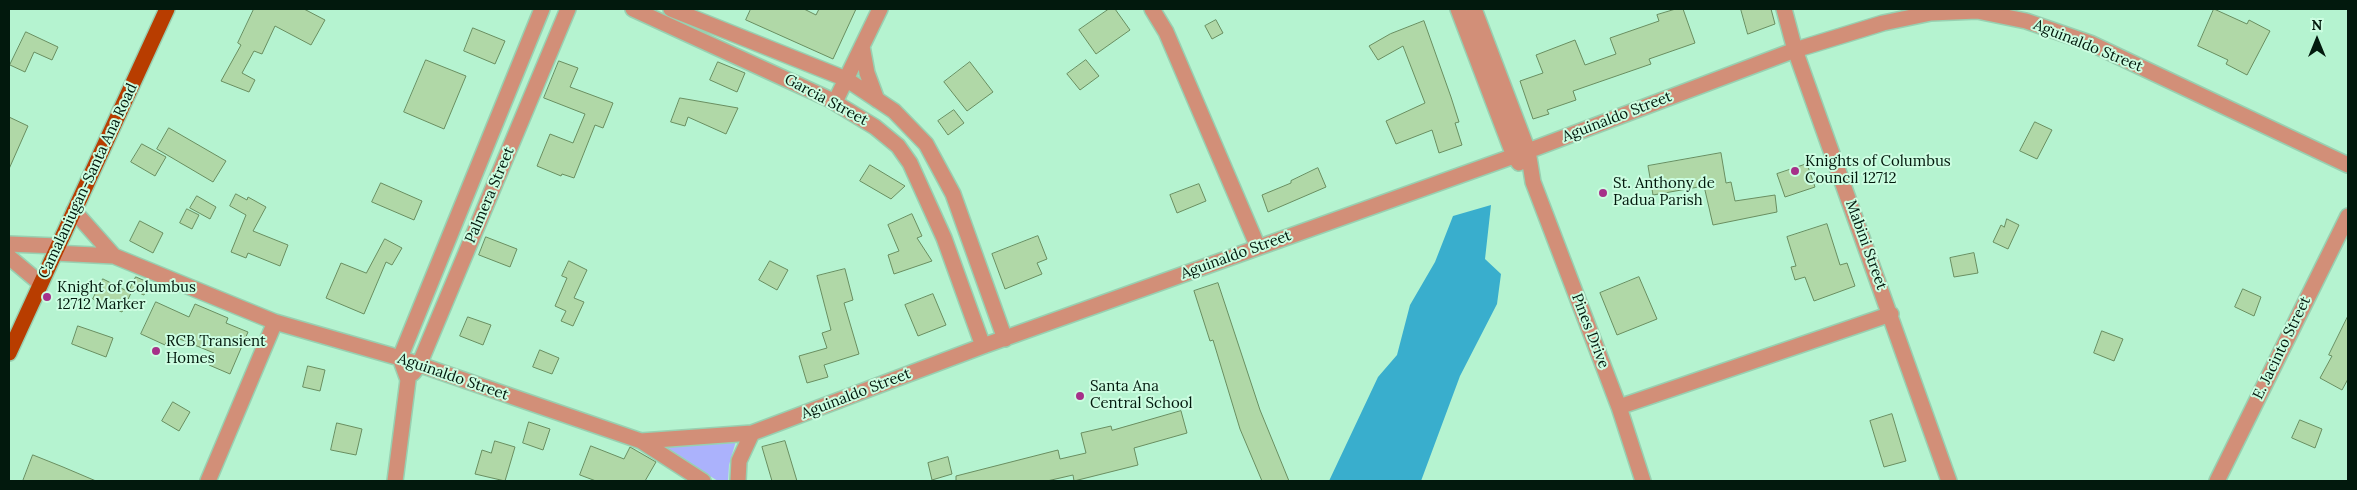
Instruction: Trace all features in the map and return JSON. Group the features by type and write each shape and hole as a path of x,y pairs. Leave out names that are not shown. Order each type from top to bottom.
{"main road":[{"name":"Camalaniugan-Santa Ana Road","path":"9,353 167,9"}],"street":[{"name":"Palmera Street","path":"395,481 408,380 400,358 542,9"},
{"name":"Palmera Street","path":"408,380 419,365 568,9"},
{"name":"Garcia Street","path":"633,9 835,102 875,126 898,146 910,163 944,238 983,346"},
{"name":"Garcia Street","path":"671,9 846,80 894,111 926,144 953,194 1005,339"},
{"path":"835,102 880,9"},
{"path":"1152,9 1166,32 1258,247"},
{"name":"Pines Drive","path":"1458,9 1533,182 1619,407 1643,481"},
{"name":"Pines Drive","path":"1474,9 1521,154"},
{"name":"Mabini Street","path":"1784,9 1795,50 1891,314 1949,481"},
{"name":"Aguinaldo Street","path":"9,244 114,256 275,322 400,358 641,441 752,432 983,346 1521,154 1795,50 1883,23 1931,13 1977,12 2026,20 2090,44 2348,165"},
{"path":"862,46 867,73 877,100"},
{"name":"Aguinaldo Street","path":"74,211 114,256"},
{"name":"E. Jacinto Street","path":"2217,481 2348,216"},
{"path":"9,257 40,283"},
{"path":"1619,407 1891,314"},
{"path":"208,481 275,322"},
{"path":"738,481 739,461 752,432"},
{"path":"641,441 703,481"}],"shaded area":[{"path":"1491,205 1485,259 1501,274 1497,304 1460,376 1421,481 1329,481 1378,377 1397,355 1410,305 1435,262 1453,216"},
{"path":"736,441 729,465 728,481 718,481 658,444"}],"building":[{"path":"254,9 304,9 325,20 311,45 275,26 262,54 254,51 242,73 255,80 249,92 221,81 241,45 238,43"},
{"path":"751,9 804,9 816,15 819,9 856,9 833,59 746,20"},
{"path":"1109,9 1115,9 1130,30 1096,54 1079,30"},
{"path":"1676,9 1683,9 1695,43 1649,59 1651,64 1573,91 1576,100 1547,110 1549,114 1533,119 1520,81 1543,73 1536,55 1575,40 1585,65 1616,54 1610,38 1659,21 1657,15"},
{"path":"1741,9 1771,9 1775,24 1748,34"},
{"path":"2214,9 2247,24 2249,20 2270,31 2247,75 2226,64 2228,60 2198,46"},
{"path":"1216,20 1223,33 1212,39 1205,26"},
{"path":"1424,21 1459,122 1455,123 1462,145 1439,153 1432,130 1396,144 1386,121 1425,103 1403,46 1378,60 1369,46 1390,34"},
{"path":"473,28 505,41 495,64 464,51"},
{"path":"26,32 58,47 52,60 34,52 25,72 10,65"},
{"path":"426,60 466,76 444,129 404,112"},
{"path":"1086,60 1099,76 1080,90 1067,74"},
{"path":"559,61 578,68 570,87 613,103 603,128 595,125 574,178 562,174 561,176 537,166 550,134 573,143 585,114 544,98"},
{"path":"718,62 745,73 737,92 710,80"},
{"path":"970,62 993,92 967,111 944,82"},
{"path":"680,98 738,108 726,134 688,117 685,126 671,122"},
{"path":"954,110 964,123 948,135 938,121"},
{"path":"9,117 28,126 9,169"},
{"path":"2035,122 2052,130 2037,159 2020,151"},
{"path":"169,128 226,161 213,182 157,149"},
{"path":"142,144 166,157 155,176 131,162"},
{"path":"1721,153 1726,183 1731,182 1735,201 1775,195 1777,212 1713,225 1704,186 1653,195 1648,166"},
{"path":"1807,164 1815,187 1785,197 1777,174"},
{"path":"870,165 905,186 891,199 860,181"},
{"path":"1318,168 1326,187 1268,212 1262,195 1291,183 1291,181"},
{"path":"381,183 422,201 414,220 372,202"},
{"path":"1199,184 1206,201 1177,213 1170,195"},
{"path":"236,194 247,200 248,197 266,207 253,231 288,245 280,266 248,253 246,258 231,252 246,215 230,206"},
{"path":"197,196 216,207 210,219 190,208"},
{"path":"187,209 199,215 192,229 180,223"},
{"path":"912,214 922,236 917,238 932,261 894,274 888,255 899,251 888,225"},
{"path":"2007,219 2019,225 2008,249 1993,242 2001,225 2004,227"},
{"path":"140,221 163,233 153,253 130,241"},
{"path":"1827,224 1840,265 1847,263 1855,286 1814,301 1805,277 1795,280 1791,267 1796,266 1787,237"},
{"path":"1038,236 1047,259 1037,263 1042,274 1005,289 992,254"},
{"path":"486,237 517,249 510,267 479,255"},
{"path":"385,239 402,248 392,265 386,262 364,314 326,298 341,263 366,273"},
{"path":"1974,253 1978,273 1954,277 1950,258"},
{"path":"569,261 587,270 574,298 584,302 573,326 561,321 566,311 555,306 567,278 562,276"},
{"path":"770,261 788,270 777,290 759,280"},
{"path":"845,269 853,300 844,303 859,354 824,365 828,377 807,383 799,356 827,348 822,333 831,330 817,276"},
{"path":"136,277 150,283 144,295 130,289"},
{"path":"1639,277 1657,319 1617,335 1600,293"},
{"path":"103,279 131,293 122,312 93,299"},
{"path":"1218,283 1260,410 1289,481 1262,481 1240,429 1213,340 1210,341 1194,291"},
{"path":"2243,289 2261,297 2254,316 2235,307"},
{"path":"933,294 946,325 918,336 905,305"},
{"path":"156,302 189,317 195,304 228,318 226,323 248,332 230,374 209,365 214,353 170,335 165,345 141,334"},
{"path":"2348,316 2348,379 2342,390 2320,378 2332,356 2329,355"},
{"path":"468,317 491,325 483,345 460,336"},
{"path":"78,326 113,338 106,357 72,344"},
{"path":"2102,331 2123,339 2114,361 2094,353"},
{"path":"540,350 559,358 552,374 533,367"},
{"path":"308,366 325,370 320,391 303,387"},
{"path":"173,402 190,412 179,431 162,421"},
{"path":"1181,411 1187,433 1134,448 1138,465 1074,481 1073,475 1047,481 956,481 956,476 1058,450 1060,459 1086,453 1081,433 1111,426 1112,430"},
{"path":"1892,414 1906,461 1884,467 1870,421"},
{"path":"2300,420 2322,429 2315,448 2292,438"},
{"path":"529,422 550,429 543,450 523,443"},
{"path":"337,423 362,429 356,455 331,450"},
{"path":"495,441 515,447 505,481 475,474 482,450 491,453"},
{"path":"785,441 797,481 772,481 762,447"},
{"path":"591,446 624,459 630,447 656,462 645,481 596,481 580,475"},
{"path":"33,455 63,467 96,481 23,481"},
{"path":"948,457 952,474 932,480 928,463"}],"place":[{"name":"Knights of Columbus Council 12712","path":"1795,171"},
{"name":"St. Anthony de Padua Parish","path":"1603,193"},
{"name":"Knight of Columbus 12712 Marker","path":"47,297"},
{"name":"RCB Transient Homes","path":"156,351"},
{"name":"Santa Ana Central School","path":"1080,396"}]}
